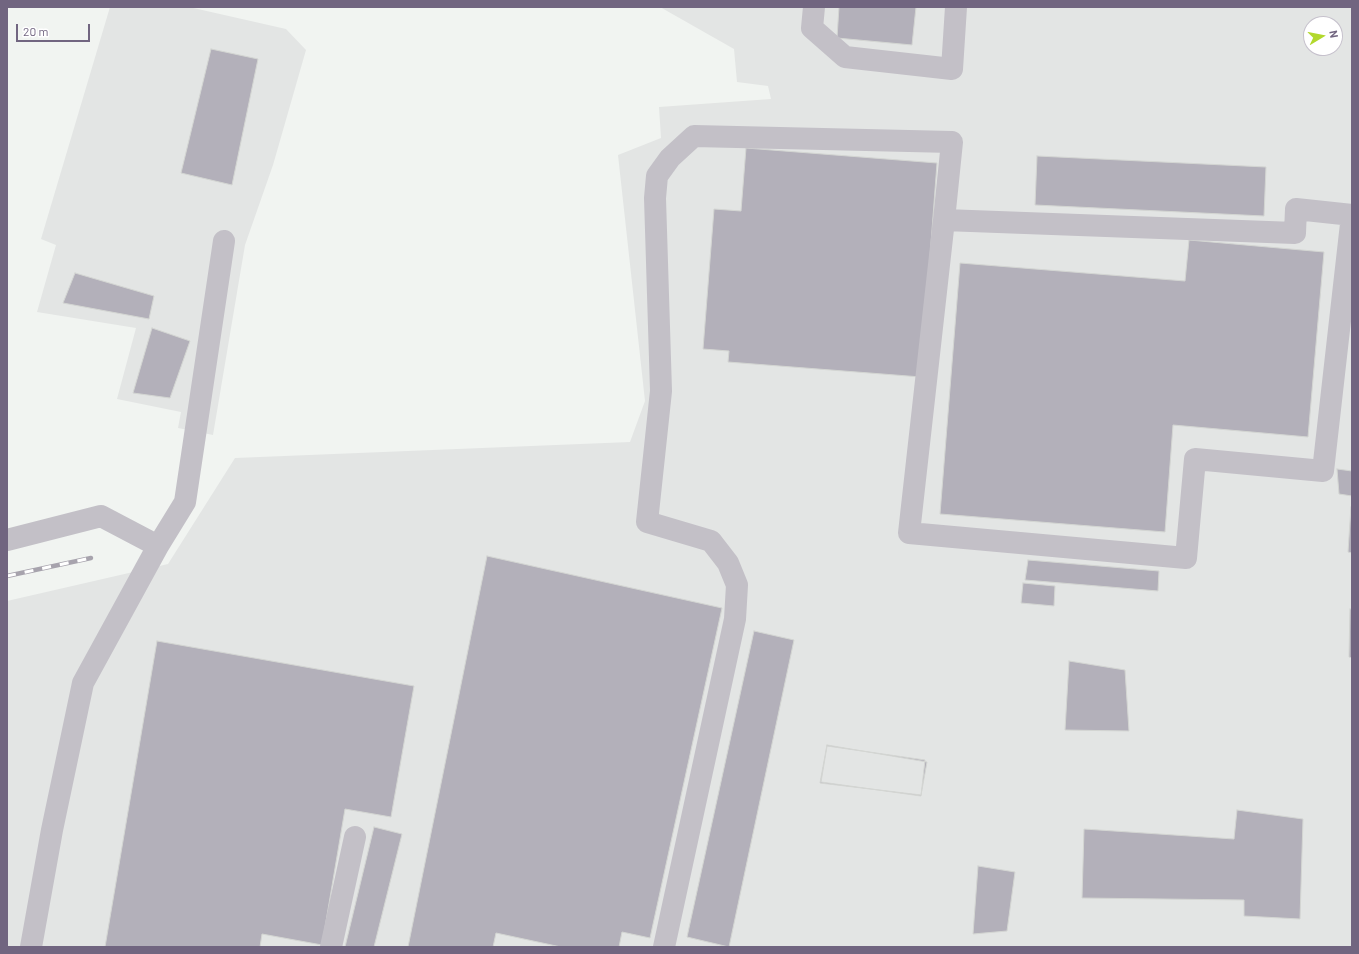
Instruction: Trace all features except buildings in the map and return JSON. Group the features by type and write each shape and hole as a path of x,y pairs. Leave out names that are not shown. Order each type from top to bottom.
{"lane":[{"path":"814,7 812,28 845,57 952,69 956,7"},
{"path":"664,947 735,619 737,585 728,563 711,541 647,522 661,391 656,198 657,176 670,158 694,136 952,142 909,533 1186,558 1195,459 1323,471 1350,251 1352,215 1296,208 1295,233 944,220"},
{"path":"31,947 52,830 83,683 158,546 185,502 224,241"},
{"path":"7,540 101,516 158,546"},
{"path":"331,947 356,837"}],"shaded area":[{"path":"110,7 189,7 286,29 306,50 273,165 245,245 213,435 178,428 181,412 117,399 136,328 37,312 56,245 41,239"},
{"path":"660,7 1352,7 1352,947 7,947 7,601 168,564 235,458 630,442 645,401 618,155 661,138 659,107 771,99 768,86 737,82 734,49"}],"railway":[{"path":"7,576 91,558"}]}
